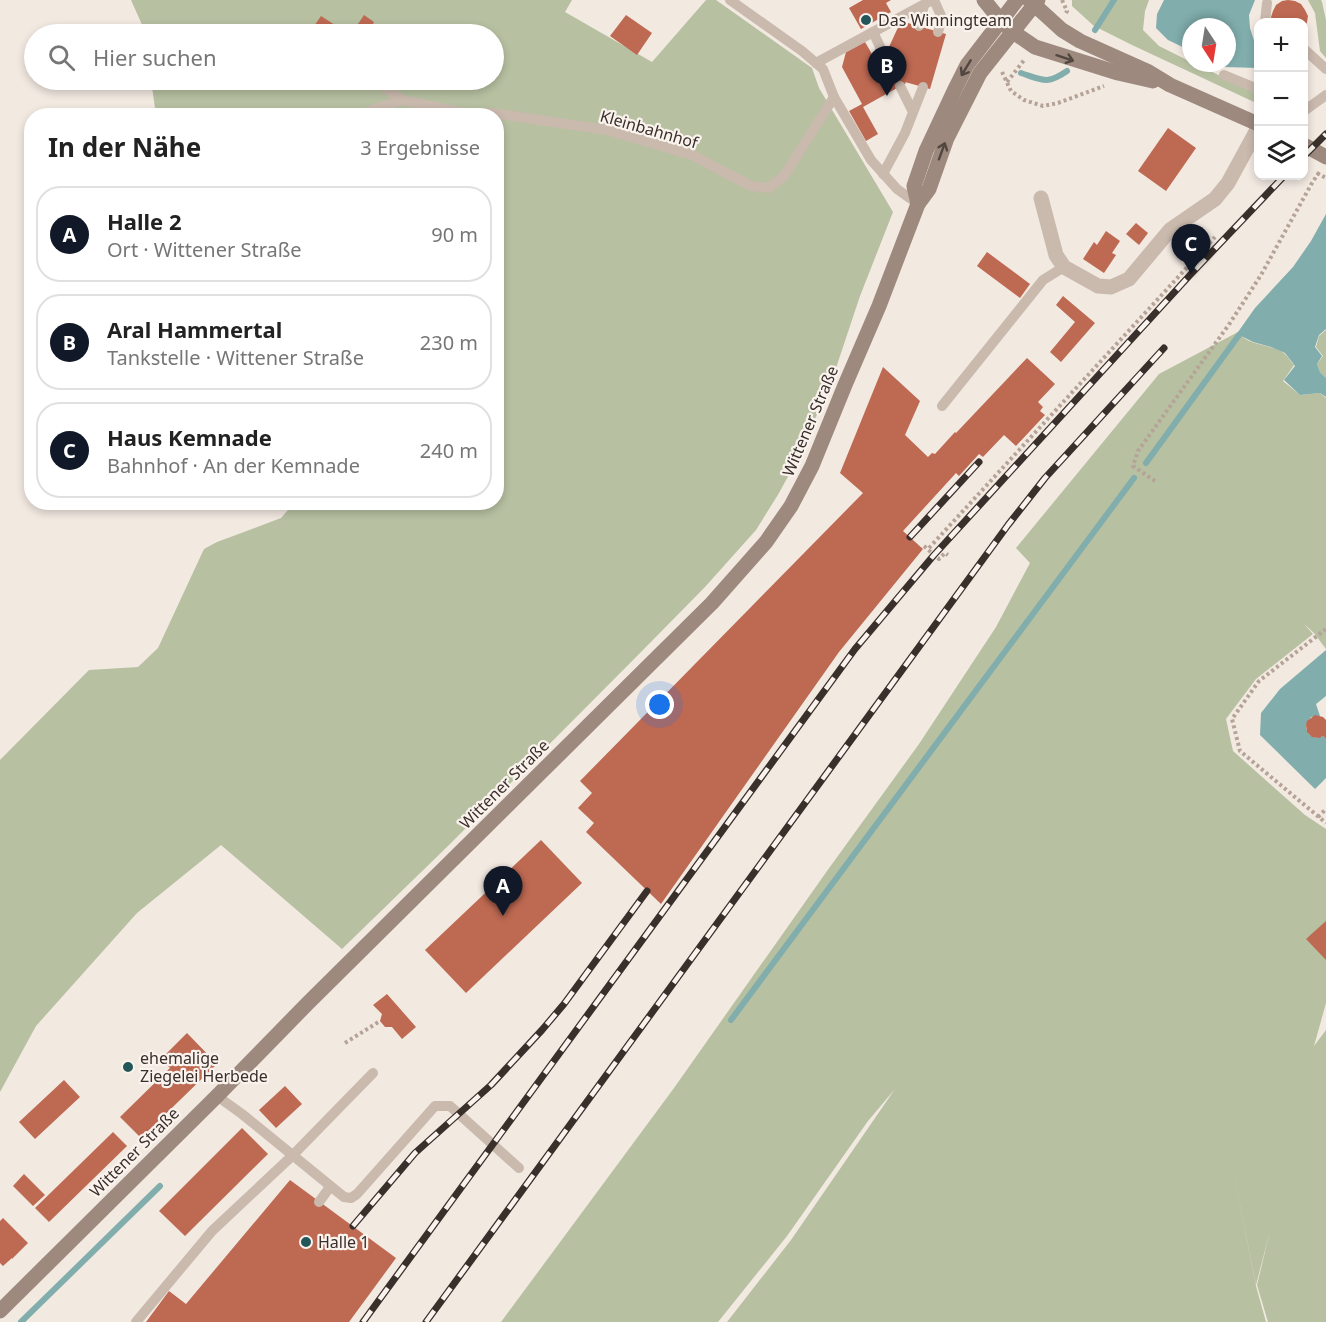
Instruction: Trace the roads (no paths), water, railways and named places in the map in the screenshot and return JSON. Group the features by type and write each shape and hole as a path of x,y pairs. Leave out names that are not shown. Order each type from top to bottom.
{"main road":[{"path":"984,0 1001,21 1035,48 1118,74 1170,85"},
{"name":"Wittener Straße","path":"918,204 915,186 926,151 967,65 1017,0"},
{"path":"1034,2 1062,30 1080,41 1147,71 1170,85 1254,124"},
{"name":"Wittener Straße","path":"0,1311 712,603 766,542 791,506 812,466 879,306 918,204 929,189 947,138 980,73 1034,2"},
{"path":"1308,149 1323,163"}],"street":[{"path":"1041,198 1056,255 1064,267 1098,286 1111,286 1129,279 1170,230 1215,199 1228,183 1254,134"}],"lane":[{"path":"730,0 802,51 823,69 834,97 871,160 897,189 918,204"},
{"path":"816,63 930,2"},
{"path":"919,26 930,2"},
{"path":"930,2 942,18 938,32"},
{"path":"1265,18 1267,3"},
{"path":"873,32 885,57"},
{"path":"1308,53 1326,69"},
{"path":"1224,75 1254,87"},
{"path":"904,87 913,112"},
{"path":"883,174 905,134 923,87"},
{"name":"Kleinbahnhof","path":"388,90 402,100 440,108"},
{"path":"1308,108 1326,95"},
{"name":"Kleinbahnhof","path":"504,115 607,130 692,155 752,186 769,188 784,177 834,97"},
{"path":"378,108 402,100"},
{"path":"942,406 1043,280 1064,267"},
{"path":"136,1322 212,1231 292,1156 373,1073"},
{"path":"217,1096 344,1197 351,1198 357,1194 435,1106 450,1106 519,1168"},
{"path":"319,1202 330,1187"}],"water":[{"path":"1164,0 1255,0 1249,15 1254,41 1254,68 1236,67 1236,18 1182,18 1182,47 1168,40 1156,28 1157,14"},
{"path":"1326,214 1326,329 1319,335 1315,347 1322,356 1317,364 1320,372 1326,378 1326,397 1320,393 1300,395 1284,380 1295,366 1285,353 1253,342 1239,335 1238,332 1255,308 1293,267"},
{"path":"1326,650 1326,696 1316,704 1320,716 1311,717 1306,725 1307,732 1311,736 1323,736 1326,739 1326,778 1315,789 1260,735 1261,713 1280,689"}],"waterway":[{"path":"1095,30 1114,0"},
{"path":"1021,73 1049,80 1067,71"},
{"path":"1146,463 1239,335"},
{"path":"731,1020 1134,478"},
{"path":"21,1322 160,1186"}],"railway":[{"path":"1308,152 1326,134"},
{"path":"363,1322 855,649 934,555 1280,180"},
{"path":"426,1322 1008,525 1045,478 1164,348"},
{"path":"910,537 979,462"},
{"path":"353,1226 415,1153 491,1085 542,1030 564,1004 647,891"}],"place":[{"name":"Das Winningteam","path":"866,20"},
{"name":"Aral Hammertal","path":"887,96"},
{"name":"Haus Kemnade","path":"1191,274"},
{"name":"Halle 2","path":"503,916"},
{"name":"ehemalige Ziegelei Herbede","path":"128,1067"},
{"name":"Halle 1","path":"306,1242"}]}
